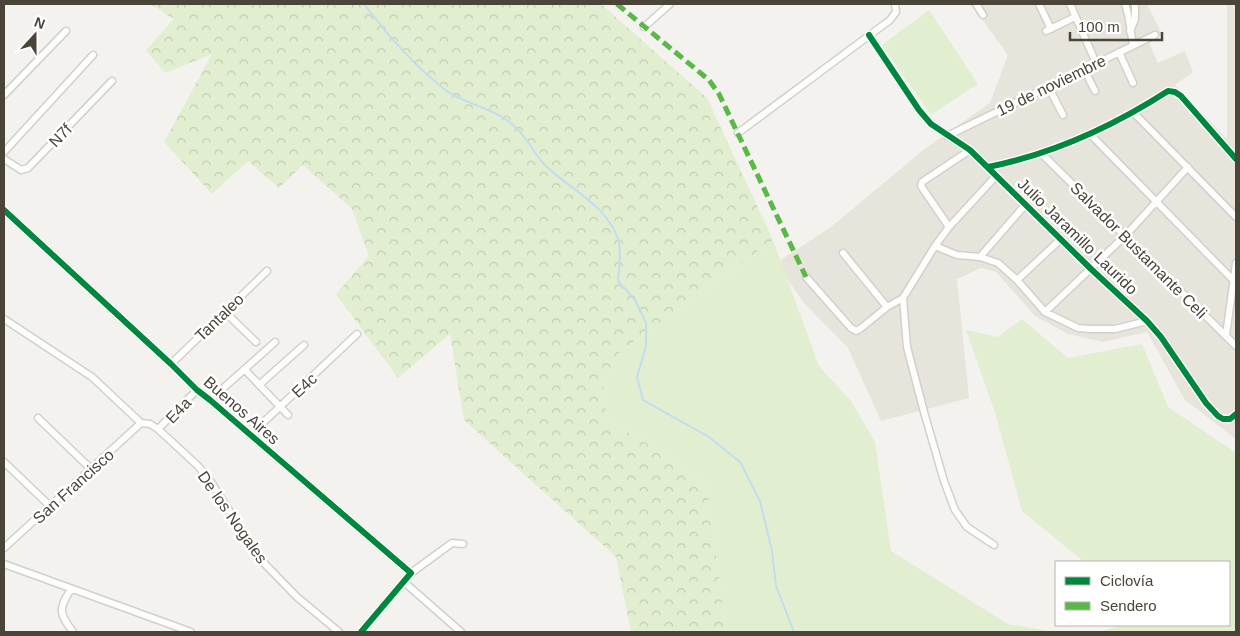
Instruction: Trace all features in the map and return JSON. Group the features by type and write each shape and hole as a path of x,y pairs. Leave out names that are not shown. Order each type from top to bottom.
{"street":[{"path":"644,27 670,4"},
{"path":"738,134 894,16 895,4"},
{"path":"976,4 983,15"},
{"path":"1039,4 1049,30 1075,17"},
{"path":"1070,4 1096,63"},
{"path":"1125,4 1133,44"},
{"path":"1130,31 1135,19 1135,4"},
{"path":"4,95 66,31"},
{"name":"Julio Jaramillo Laurido","path":"869,35 919,110 932,124 970,150 1025,206 1147,321 1162,337 1206,403 1218,416 1223,419 1230,419 1236,414"},
{"name":"19 de noviembre","path":"947,136 1133,44 1155,35"},
{"path":"1119,52 1133,83"},
{"path":"4,152 93,55"},
{"path":"1084,69 1095,91"},
{"name":"N7f","path":"4,159 21,170 28,168 112,82"},
{"path":"1048,86 1063,115"},
{"path":"988,168 1042,154 1091,135 1134,113 1168,91 1181,96 1236,159"},
{"path":"1134,113 1236,217"},
{"path":"1091,135 1234,281"},
{"path":"949,227 921,184 970,150"},
{"name":"Salvador Bustamante Celi","path":"1042,154 1236,346"},
{"path":"1045,312 1125,236 1188,166"},
{"path":"806,276 851,328 860,330 887,307 903,298 949,227 996,176"},
{"path":"980,257 1025,206"},
{"name":"Buenos Aires","path":"4,210 197,390 411,573"},
{"path":"1017,280 1061,239"},
{"path":"935,246 957,255 980,257 998,263 1017,280 1045,312 1078,328 1115,328 1147,321"},
{"path":"843,254 887,307"},
{"path":"1226,335 1236,263"},
{"name":"Tantaleo","path":"171,364 267,271"},
{"path":"903,298 907,347 926,421 955,510 960,520 967,527 994,545"},
{"path":"225,312 256,342"},
{"name":"De los Nogales","path":"4,319 92,378 141,423 150,424 158,429 191,458 211,482 260,559 297,597 339,632"},
{"name":"E4c","path":"250,435 357,334"},
{"path":"210,400 275,342"},
{"path":"259,385 304,345"},
{"path":"245,370 288,415"},
{"name":"E4a","path":"158,429 197,390"},
{"path":"38,418 90,468"},
{"name":"San Francisco","path":"4,548 141,423"},
{"path":"4,462 50,506"},
{"path":"361,632 411,573 452,543 463,544"},
{"path":"4,564 191,632"},
{"path":"404,582 461,632"},
{"path":"71,589 63,602 61,612 62,617 73,632"}],"shaded area":[{"path":"971,4 1147,4 1162,34 1149,43 1158,63 1185,51 1193,72 1175,85 1227,139 1227,4 1236,4 1236,439 1185,400 1147,332 1103,342 1068,334 1035,316 996,272 981,268 957,279 969,398 881,421 848,348 804,303 776,263 831,227 927,147 990,103 1008,55"}],"green space":[{"path":"150,4 601,4 707,98 773,240 616,355 602,391 608,421 667,455 707,487 726,632 631,632 616,557 464,420 450,334 398,378 336,294 369,256 352,209 303,165 279,188 248,161 212,194 164,142 212,54 165,73 146,50 174,19"},
{"path":"929,10 978,84 931,115 882,45"},
{"path":"773,240 819,366 851,401 875,442 891,551 1008,624 1055,632 726,632 707,487 667,455 608,421 602,391 616,355"},
{"path":"1022,319 1068,358 1142,344 1168,407 1236,453 1236,632 1100,632 1119,626 1230,626 1230,561 1083,561 1022,511 996,416 966,330 998,337"}],"waterway":[{"path":"364,4 401,49 422,70 451,94 490,111 511,123 521,133 542,162 595,206 612,226 620,249 618,281 635,300 646,323 646,346 637,377 643,400 709,437 740,462 760,501 772,551 776,586 794,632"}],"marked path":[{"path":"617,4 709,80 719,94 806,277"}],"cycle path":[{"path":"869,35 919,110 931,124 970,150 1091,269 1147,321 1161,337 1206,403 1218,416 1223,419 1230,419 1236,414"},
{"path":"988,167 1036,155 1081,138 1125,116 1168,91 1175,92 1181,96 1236,159"},
{"path":"4,210 197,390 411,573 361,632"}]}
